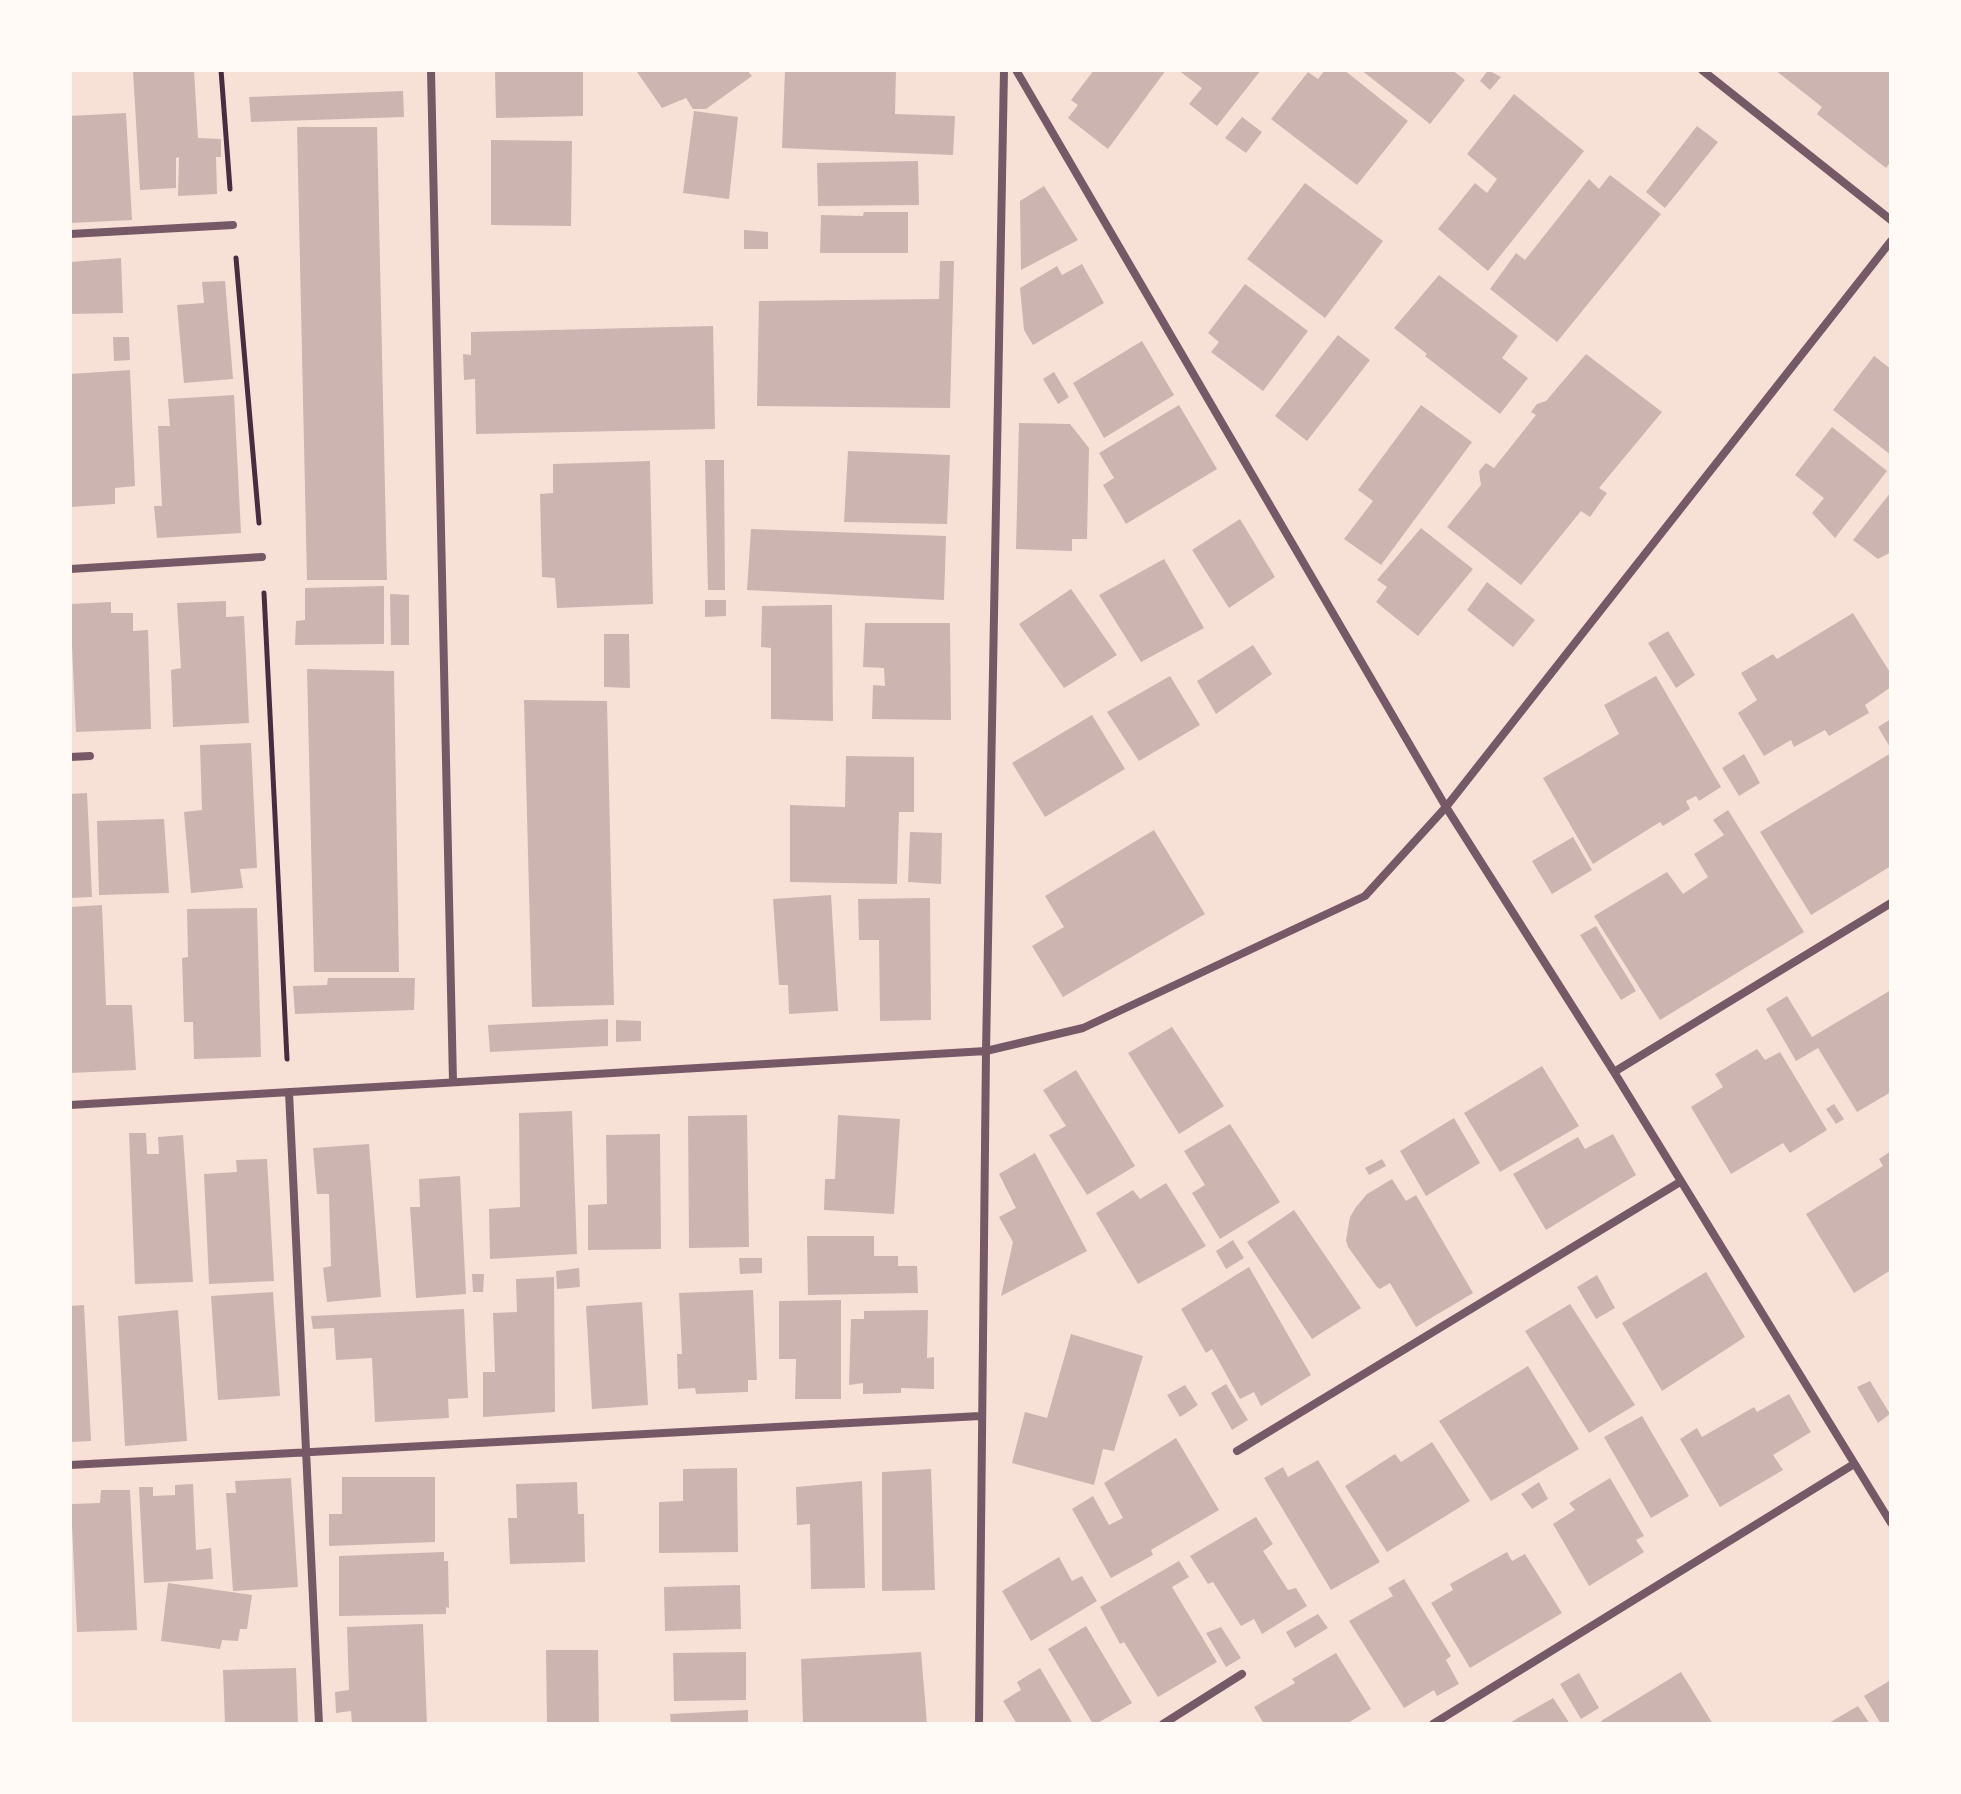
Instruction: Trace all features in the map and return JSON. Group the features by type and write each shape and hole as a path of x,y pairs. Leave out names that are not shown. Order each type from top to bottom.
{"street":[{"path":"431,70 453,1082"},
{"path":"979,1724 980,1416 1004,70"},
{"path":"1016,70 1446,807 1889,1517"},
{"path":"1702,70 1891,220"},
{"path":"70,234 233,225"},
{"path":"70,1105 986,1051 1083,1028 1365,896 1446,807 1891,241"},
{"path":"70,569 262,557"},
{"path":"70,757 90,756"},
{"path":"1614,1072 1891,903"},
{"path":"289,1092 319,1724"},
{"path":"1237,1451 1680,1182"},
{"path":"70,1465 980,1416"},
{"path":"1433,1724 1854,1464"},
{"path":"1163,1724 1242,1674"}],"building":[{"path":"194,70 198,138 221,139 221,157 216,157 217,194 178,196 179,157 176,158 176,188 140,190 133,71"},
{"path":"495,70 583,70 583,116 496,118"},
{"path":"747,70 752,76 706,109 693,109 686,98 662,108 637,72"},
{"path":"785,70 896,70 895,114 955,116 953,155 782,148"},
{"path":"1094,70 1166,70 1108,149 1068,118 1078,105 1071,100"},
{"path":"1178,70 1261,70 1217,126 1189,104 1202,88"},
{"path":"1325,70 1344,70 1408,121 1357,185 1271,119 1308,72 1318,79"},
{"path":"1361,70 1452,70 1465,80 1430,124"},
{"path":"1488,70 1501,77 1490,90 1480,81"},
{"path":"1775,70 1891,70 1891,161 1886,168 1817,114 1822,107"},
{"path":"403,91 404,117 251,122 249,97"},
{"path":"1514,94 1584,151 1488,271 1438,229 1475,183 1487,193 1497,179 1467,154"},
{"path":"694,111 738,117 729,199 683,193"},
{"path":"126,113 132,220 70,223 70,116"},
{"path":"1242,117 1262,132 1246,153 1225,138"},
{"path":"1697,126 1718,142 1665,208 1646,192"},
{"path":"297,127 377,127 387,580 307,580"},
{"path":"491,140 572,141 571,226 491,225"},
{"path":"918,161 919,205 818,206 817,163"},
{"path":"1610,175 1661,214 1557,342 1490,289 1516,253 1525,260 1589,179 1599,189"},
{"path":"1305,183 1383,241 1325,318 1247,259"},
{"path":"1044,186 1078,240 1021,270 1020,201"},
{"path":"864,212 908,212 908,253 820,253 821,215 863,216"},
{"path":"744,230 768,232 768,249 744,249"},
{"path":"121,258 123,313 70,314 70,262"},
{"path":"940,261 954,261 950,408 757,406 759,301 939,299"},
{"path":"1082,264 1104,303 1033,345 1024,330 1020,288 1057,266 1062,275"},
{"path":"1439,275 1518,336 1502,358 1528,378 1500,414 1394,328"},
{"path":"225,281 233,379 184,383 177,305 204,303 202,282"},
{"path":"1245,284 1308,331 1263,391 1211,352 1219,342 1208,333"},
{"path":"713,326 715,429 476,434 475,379 464,380 463,354 471,355 471,332"},
{"path":"1338,335 1370,360 1307,441 1275,416"},
{"path":"113,337 129,337 130,360 114,361"},
{"path":"1142,341 1174,395 1104,438 1073,383"},
{"path":"1586,354 1662,412 1599,488 1607,493 1590,517 1581,511 1521,585 1447,527 1481,485 1479,471 1486,463 1494,468 1536,415 1531,412 1537,404 1546,401"},
{"path":"1874,356 1891,369 1891,455 1833,410"},
{"path":"130,370 135,486 115,488 115,504 70,507 70,374"},
{"path":"1054,372 1069,397 1058,404 1043,379"},
{"path":"234,395 241,533 157,538 154,506 162,506 158,426 170,426 168,399"},
{"path":"1179,405 1217,469 1126,524 1103,485 1114,478 1099,453"},
{"path":"1421,405 1472,442 1381,565 1344,539 1373,501 1358,490"},
{"path":"1019,423 1070,424 1089,448 1087,539 1072,539 1072,551 1016,549"},
{"path":"1832,427 1887,471 1835,538 1812,513 1824,498 1795,475"},
{"path":"848,451 950,455 947,524 844,522"},
{"path":"705,460 724,460 725,590 708,590"},
{"path":"650,461 653,604 557,608 555,578 542,577 540,494 553,493 553,464"},
{"path":"1891,492 1891,552 1878,559 1853,540"},
{"path":"1240,519 1275,577 1229,608 1192,550"},
{"path":"1421,528 1473,569 1418,636 1376,602 1387,587 1377,580"},
{"path":"751,529 946,536 944,600 747,590"},
{"path":"1164,559 1204,628 1141,662 1099,595"},
{"path":"1487,582 1535,620 1513,647 1467,610"},
{"path":"384,586 384,644 295,645 296,621 305,620 305,588"},
{"path":"1071,589 1117,655 1064,688 1019,624"},
{"path":"390,594 409,595 409,645 391,645"},
{"path":"705,600 726,600 726,616 705,617"},
{"path":"226,601 226,617 244,616 249,723 173,727 171,670 181,668 177,603"},
{"path":"111,602 111,613 133,613 133,631 148,630 151,729 76,732 70,604"},
{"path":"832,605 833,721 771,719 771,648 761,647 762,606"},
{"path":"1853,613 1891,674 1891,687 1865,705 1869,713 1829,736 1825,730 1794,747 1791,740 1764,756 1738,713 1757,700 1741,673 1773,654 1777,659"},
{"path":"865,623 950,623 951,720 872,719 873,685 885,686 884,668 863,667"},
{"path":"1668,631 1695,675 1676,688 1648,643"},
{"path":"604,634 629,634 630,688 604,687"},
{"path":"1253,645 1272,674 1216,714 1197,681"},
{"path":"307,669 394,671 399,972 314,972"},
{"path":"1170,676 1200,725 1139,761 1107,712"},
{"path":"1656,676 1721,787 1699,801 1696,796 1686,801 1690,809 1663,826 1660,822 1593,864 1543,778 1619,734 1604,705"},
{"path":"524,700 607,701 614,1005 532,1007"},
{"path":"1092,715 1125,769 1045,817 1012,763"},
{"path":"1891,719 1891,749 1878,727"},
{"path":"251,743 257,868 240,869 243,888 191,893 184,812 202,810 200,745"},
{"path":"1891,753 1891,866 1811,915 1760,832"},
{"path":"1744,754 1760,783 1739,796 1722,768"},
{"path":"846,756 914,757 914,812 899,812 897,884 790,882 790,805 845,807"},
{"path":"87,793 92,897 70,898 70,794"},
{"path":"1728,810 1804,932 1660,1020 1594,916 1667,872 1683,894 1708,877 1694,854 1724,835 1713,820"},
{"path":"164,819 169,893 99,895 97,821"},
{"path":"1154,830 1205,914 1063,997 1032,946 1064,927 1045,896"},
{"path":"910,832 942,833 941,884 908,882"},
{"path":"1573,837 1592,870 1552,894 1532,861"},
{"path":"831,895 838,1011 789,1014 788,985 779,985 773,899"},
{"path":"930,898 931,1020 880,1021 879,940 859,940 858,899"},
{"path":"102,905 106,1005 132,1005 136,1070 70,1073 70,907"},
{"path":"257,908 261,1057 194,1059 193,1022 184,1022 182,958 188,957 187,909"},
{"path":"1596,926 1636,991 1621,1000 1580,935"},
{"path":"328,978 415,978 414,1010 295,1014 293,986 327,985"},
{"path":"1891,990 1891,1092 1857,1112 1818,1048 1796,1061 1766,1009 1787,996 1812,1037"},
{"path":"608,1019 608,1046 490,1052 488,1025"},
{"path":"616,1020 641,1021 641,1041 616,1042"},
{"path":"1172,1027 1224,1106 1179,1134 1128,1053"},
{"path":"1757,1049 1765,1060 1780,1052 1827,1130 1790,1153 1783,1143 1731,1174 1691,1107 1723,1087 1715,1074"},
{"path":"1542,1066 1579,1126 1500,1172 1464,1113"},
{"path":"1076,1070 1135,1166 1087,1195 1049,1135 1066,1126 1043,1090"},
{"path":"1834,1104 1844,1119 1836,1124 1826,1109"},
{"path":"572,1111 577,1254 490,1259 489,1209 520,1207 519,1113"},
{"path":"747,1115 749,1247 689,1248 688,1116"},
{"path":"838,1115 900,1119 894,1214 824,1210 825,1179 835,1179"},
{"path":"1454,1118 1480,1163 1426,1196 1400,1151"},
{"path":"1230,1124 1280,1202 1220,1239 1192,1193 1205,1185 1184,1151"},
{"path":"129,1133 146,1133 147,1154 159,1154 158,1137 183,1135 193,1282 135,1284"},
{"path":"660,1134 661,1249 588,1250 588,1205 607,1204 606,1135"},
{"path":"1613,1134 1636,1175 1546,1230 1513,1174 1578,1137 1585,1149"},
{"path":"369,1144 381,1297 327,1302 323,1268 331,1266 329,1194 317,1194 313,1148"},
{"path":"1891,1151 1891,1270 1854,1293 1806,1214 1883,1166 1879,1159"},
{"path":"1035,1153 1087,1251 1001,1296 1013,1242 999,1217 1016,1208 999,1174"},
{"path":"267,1159 274,1281 209,1284 204,1174 237,1172 236,1160"},
{"path":"1382,1159 1386,1166 1369,1175 1365,1168"},
{"path":"460,1176 466,1294 416,1298 410,1207 420,1207 419,1179"},
{"path":"1392,1179 1406,1201 1416,1195 1473,1293 1416,1327 1390,1283 1380,1289 1377,1287 1346,1240 1350,1217 1356,1207 1367,1194"},
{"path":"1166,1183 1206,1246 1138,1284 1096,1213 1133,1190 1140,1199"},
{"path":"1294,1210 1361,1308 1312,1339 1247,1242"},
{"path":"807,1236 874,1236 874,1256 898,1256 898,1266 917,1266 918,1293 808,1295"},
{"path":"1233,1240 1244,1258 1226,1269 1216,1251"},
{"path":"739,1258 762,1258 762,1273 740,1274"},
{"path":"1249,1267 1311,1375 1261,1406 1254,1392 1240,1399 1212,1349 1206,1353 1181,1309"},
{"path":"579,1268 580,1287 557,1289 556,1271"},
{"path":"1706,1272 1745,1337 1662,1391 1622,1323"},
{"path":"472,1274 484,1274 483,1292 473,1292"},
{"path":"1597,1275 1615,1308 1596,1319 1577,1287"},
{"path":"554,1277 555,1412 483,1417 483,1372 495,1372 493,1313 517,1312 516,1279"},
{"path":"753,1290 757,1380 748,1380 748,1392 696,1394 695,1388 678,1389 677,1354 682,1354 679,1293"},
{"path":"273,1292 280,1396 218,1400 211,1296"},
{"path":"841,1300 841,1399 795,1399 796,1359 779,1359 779,1301"},
{"path":"642,1302 648,1405 592,1409 586,1306"},
{"path":"1570,1304 1635,1405 1589,1433 1525,1331"},
{"path":"84,1305 91,1441 70,1442 70,1306"},
{"path":"464,1309 468,1398 448,1399 449,1418 375,1422 372,1358 336,1360 334,1328 313,1329 311,1316"},
{"path":"178,1310 187,1441 125,1446 118,1316"},
{"path":"928,1310 927,1358 934,1357 934,1389 901,1388 901,1393 863,1394 863,1383 849,1385 851,1319 864,1319 864,1311"},
{"path":"1071,1334 1143,1356 1114,1451 1103,1449 1094,1485 1012,1463 1025,1412 1047,1418"},
{"path":"1528,1366 1579,1449 1491,1501 1439,1421"},
{"path":"1870,1381 1890,1414 1878,1423 1857,1387"},
{"path":"1226,1384 1248,1420 1232,1430 1211,1393"},
{"path":"1185,1385 1198,1405 1180,1417 1167,1395"},
{"path":"1789,1394 1811,1432 1773,1455 1783,1470 1720,1507 1680,1439 1697,1428 1702,1437 1754,1407 1757,1412"},
{"path":"1642,1416 1689,1496 1651,1518 1604,1437"},
{"path":"1176,1438 1219,1510 1151,1550 1153,1555 1111,1578 1072,1509 1093,1496 1109,1525 1123,1518 1104,1483"},
{"path":"1432,1442 1470,1501 1387,1552 1345,1486 1395,1454 1401,1462"},
{"path":"1318,1460 1380,1562 1331,1590 1264,1478 1283,1467 1288,1477"},
{"path":"737,1468 738,1552 659,1553 659,1502 683,1501 683,1469"},
{"path":"931,1469 935,1590 882,1591 882,1472"},
{"path":"342,1477 435,1477 435,1542 329,1546 329,1514 342,1514"},
{"path":"291,1478 298,1587 233,1591 226,1493 236,1493 235,1481"},
{"path":"1610,1478 1644,1536 1636,1540 1644,1552 1589,1586 1553,1524 1575,1510 1569,1503"},
{"path":"862,1481 865,1588 811,1589 810,1524 797,1525 796,1487"},
{"path":"577,1482 578,1514 584,1514 585,1562 510,1564 508,1518 517,1518 516,1484"},
{"path":"1539,1482 1548,1499 1532,1509 1521,1494"},
{"path":"193,1484 196,1550 211,1548 213,1579 144,1583 139,1487 153,1487 153,1496 175,1495 175,1485"},
{"path":"101,1490 130,1490 137,1630 77,1632 71,1504 100,1503"},
{"path":"1256,1517 1273,1544 1263,1551 1288,1590 1296,1588 1307,1606 1262,1634 1254,1619 1241,1626 1213,1582 1208,1584 1190,1556"},
{"path":"444,1552 444,1561 448,1561 449,1608 446,1607 446,1614 339,1616 339,1556"},
{"path":"1507,1552 1512,1561 1525,1554 1562,1613 1470,1668 1431,1603 1453,1590 1450,1584"},
{"path":"1059,1557 1072,1581 1082,1576 1097,1601 1031,1641 1002,1591"},
{"path":"1179,1561 1189,1577 1172,1587 1217,1662 1158,1697 1124,1642 1120,1644 1100,1607"},
{"path":"1404,1579 1451,1656 1446,1660 1459,1684 1437,1696 1434,1690 1404,1708 1349,1621 1393,1596 1388,1588"},
{"path":"168,1583 252,1595 247,1629 240,1629 238,1641 222,1640 220,1649 161,1641"},
{"path":"740,1585 741,1629 665,1631 664,1587"},
{"path":"1318,1614 1328,1628 1295,1648 1286,1632"},
{"path":"423,1624 427,1724 352,1724 351,1711 336,1713 335,1692 349,1690 347,1627"},
{"path":"1086,1626 1132,1703 1096,1724 1093,1724 1048,1649"},
{"path":"1221,1627 1241,1658 1226,1667 1206,1633"},
{"path":"546,1650 598,1650 599,1724 547,1724"},
{"path":"746,1652 746,1700 674,1701 673,1653"},
{"path":"921,1652 927,1724 803,1724 801,1659"},
{"path":"1336,1653 1371,1709 1346,1724 1264,1724 1254,1707 1295,1683 1292,1679"},
{"path":"296,1668 298,1724 225,1724 223,1670"},
{"path":"1040,1668 1073,1724 1017,1724 1003,1701 1021,1690 1017,1682"},
{"path":"1681,1672 1713,1724 1603,1724 1601,1721"},
{"path":"1579,1673 1599,1708 1581,1719 1560,1684"},
{"path":"1891,1680 1891,1724 1881,1724 1864,1696"},
{"path":"1553,1698 1570,1724 1512,1724 1511,1722"},
{"path":"1858,1706 1870,1724 1827,1724"},
{"path":"748,1710 748,1724 671,1724 670,1714"}]}
